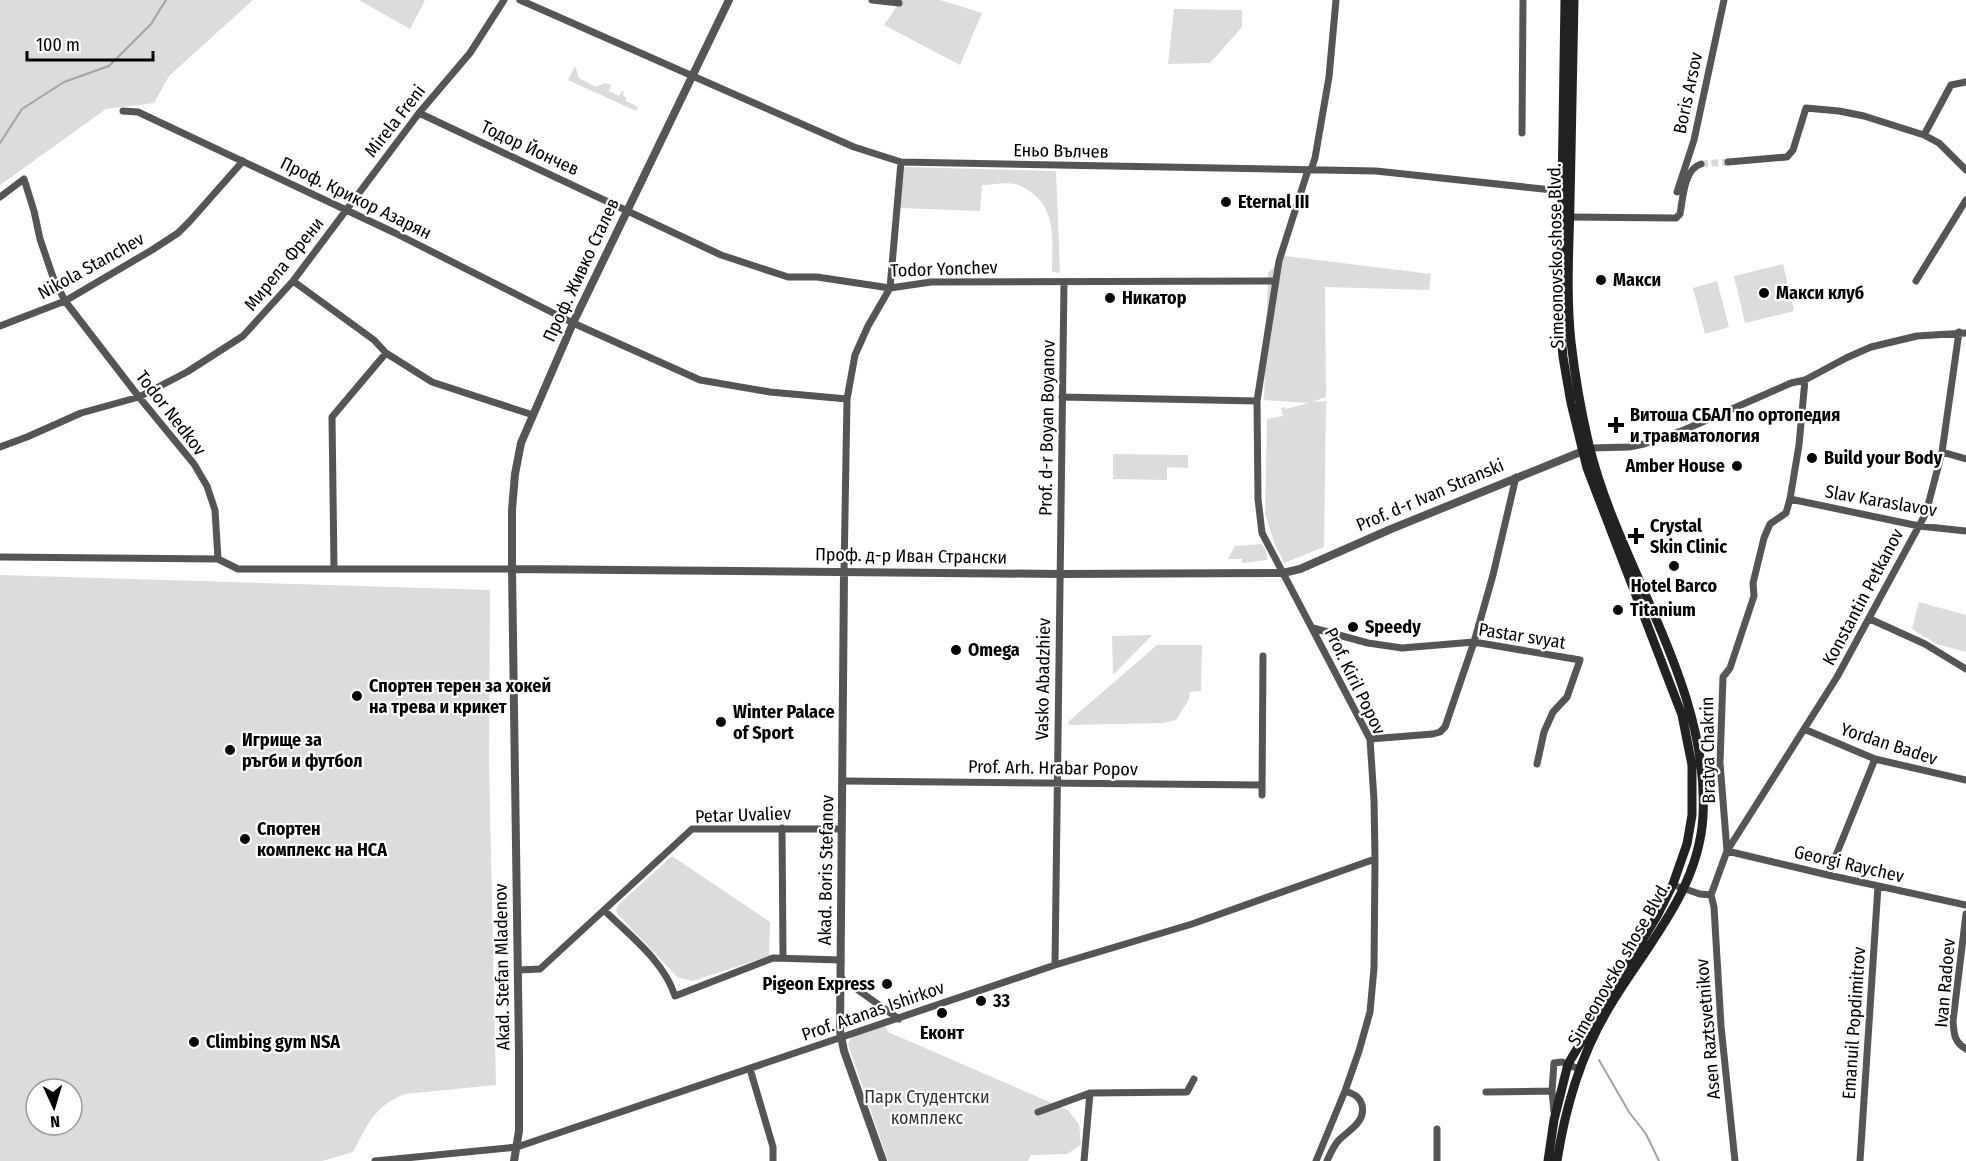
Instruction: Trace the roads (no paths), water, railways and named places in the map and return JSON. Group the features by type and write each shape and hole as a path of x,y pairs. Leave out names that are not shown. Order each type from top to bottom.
{"main road":[{"name":"Simeonovsko shose Blvd.","path":"1548,1161 1554,1120 1568,1064 1657,916 1673,884 1687,844 1692,815 1692,765 1686,732 1675,696 1609,528 1586,449 1571,340 1562,191 1565,0"},
{"name":"Simeonovsko shose Blvd.","path":"1565,217 1574,0"},
{"name":"Simeonovsko shose Blvd.","path":"1557,1161 1579,1069 1606,1012 1675,908 1698,846 1703,816 1702,760 1696,728 1685,692 1586,449"}],"street":[{"name":"Mirela Freni","path":"346,210 419,113 470,52 504,0"},
{"name":"Еньо Вълчев","path":"520,0 854,147 901,162 1376,171 1562,191"},
{"name":"Проф. Живко Сталев","path":"512,568 512,510 515,474 521,443 573,322 729,0"},
{"path":"872,0 899,3"},
{"path":"1310,170 1315,158 1329,77 1336,0"},
{"path":"1522,133 1523,0"},
{"name":"Boris Arsov","path":"1677,192 1694,140 1724,0"},
{"path":"1924,135 1951,86 1966,82"},
{"path":"1728,162 1781,158 1791,154 1806,108 1864,116 1924,135 1939,143 1966,170"},
{"name":"Проф. Крикор Азарян","path":"123,111 138,112 346,210 573,322 700,380 770,392 847,399"},
{"name":"Тодор Йончев","path":"419,113 628,210"},
{"name":"Nikola Stanchev","path":"0,326 65,301 178,233 243,161"},
{"path":"844,573 847,399 855,355 868,326 890,288 901,162"},
{"path":"1565,217 1676,218 1680,214 1687,178 1693,167 1701,164"},
{"name":"Prof. Kiril Popov","path":"1310,170 1282,248 1275,280 1257,401 1258,499 1262,533 1370,739 1375,860 1374,968 1370,1012 1345,1091 1316,1161"},
{"name":"Todor Nedkov","path":"0,197 24,179 40,239 53,277 65,301 194,464 207,486 215,510 218,559"},
{"path":"1916,281 1966,200"},
{"name":"Мирела Френи","path":"293,281 346,210"},
{"name":"Todor Yonchev","path":"628,210 721,255 788,277 817,277 890,288 931,282 1275,280"},
{"path":"0,447 81,413 139,397 187,372 243,336 293,281 374,340 386,353 432,382 533,415"},
{"name":"Prof. d-r Boyan Boyanov","path":"1059,574 1064,283"},
{"path":"1586,449 1629,447 1661,439 1798,382 1871,347 1917,336 1963,332"},
{"name":"Konstantin Petkanov","path":"1726,850 1838,677 1926,513 1942,452 1963,332"},
{"path":"334,568 332,417 386,353"},
{"name":"Bratya Chakrin","path":"1726,850 1720,763 1723,677 1730,668 1754,596 1753,583 1764,538 1770,524 1786,513 1790,499 1799,445 1798,382"},
{"path":"1062,397 1257,401"},
{"name":"Prof. d-r Ivan Stranski","path":"1283,573 1299,569 1586,449"},
{"path":"1942,452 1966,459"},
{"path":"1370,739 1440,732 1449,720 1493,575 1516,477"},
{"name":"Slav Karaslavov","path":"1790,499 1919,526 1966,531"},
{"path":"0,557 218,559 238,569 512,568"},
{"name":"Проф. д-р Иван Странски","path":"512,568 844,573 1283,573"},
{"name":"Akad. Stefan Mladenov","path":"512,568 519,970 519,1131 514,1161"},
{"name":"Akad. Boris Stefanov","path":"844,573 841,1038 883,1161"},
{"name":"Vasko Abadzhiev","path":"1055,965 1059,574"},
{"path":"1870,620 1925,644 1966,669"},
{"name":"Pastar svyat","path":"1313,628 1368,643 1402,648 1474,642 1580,660 1567,697 1553,712 1544,732 1537,764"},
{"path":"1262,795 1263,656"},
{"name":"Yordan Badev","path":"1804,729 1875,759 1966,780"},
{"path":"1828,875 1875,759"},
{"name":"Prof. Arh. Hrabar Popov","path":"843,782 1262,785"},
{"path":"782,828 783,957"},
{"name":"Petar Uvaliev","path":"519,970 540,969 692,829 842,829"},
{"name":"Georgi Raychev","path":"1726,850 1966,905"},
{"name":"Asen Raztsvetnikov","path":"1726,850 1711,895 1714,907 1721,1026 1735,1161"},
{"name":"Prof. Atanas Ishirkov","path":"375,1161 517,1148 1055,965 1192,924 1375,860"},
{"path":"1673,884 1700,894 1711,895"},
{"name":"Emanuil Popdimitrov","path":"1860,1161 1878,886"},
{"path":"604,910 649,955 671,984 675,996 773,958 841,960"},
{"name":"Ivan Radoev","path":"1966,914 1953,1021 1954,1035 1958,1044 1966,1049"},
{"path":"841,978 899,1019"},
{"name":"Simeonovsko shose Blvd.","path":"1554,1120 1552,1091 1554,1063 1568,1064 1579,1069"},
{"path":"750,1069 773,1147 773,1161"},
{"path":"1038,1112 1090,1093 1187,1092 1194,1079"},
{"path":"1327,1161 1338,1141 1361,1119 1363,1111 1361,1102 1356,1095 1345,1091"},
{"path":"1486,1092 1552,1091"},
{"path":"1084,1161 1090,1093"},
{"path":"1437,1129 1437,1161"}],"waterway":[{"path":"0,143 22,109 64,82 109,66 151,24 166,0"},
{"path":"1599,1060 1629,1112 1646,1134 1659,1161"}],"tunnel":[{"path":"1701,164 1728,162"}],"place":[{"name":"Eternal III","path":"1226,202"},
{"name":"Макси","path":"1601,280"},
{"name":"Макси клуб","path":"1764,293"},
{"name":"Никатор","path":"1110,298"},
{"name":"Витоша СБАЛ по ортопедия и травматология","path":"1616,425"},
{"name":"Build your Body","path":"1812,458"},
{"name":"Amber House","path":"1737,466"},
{"name":"Crystal Skin Clinic","path":"1636,536"},
{"name":"Hotel Barco","path":"1674,566"},
{"name":"Titanium","path":"1618,610"},
{"name":"Speedy","path":"1353,627"},
{"name":"Omega","path":"956,650"},
{"name":"Спортен терен за хокей на трева и крикет","path":"357,696"},
{"name":"Winter Palace of Sport","path":"721,722"},
{"name":"Игрище за ръгби и футбол","path":"230,750"},
{"name":"Спортен комплекс на НСА","path":"245,839"},
{"name":"Pigeon Express","path":"887,984"},
{"name":"33","path":"981,1001"},
{"name":"Еконт","path":"942,1013"},
{"name":"Climbing gym NSA","path":"194,1042"}],"park label":[{"name":"Парк Студентски комплекс","path":"927,1107"}]}
